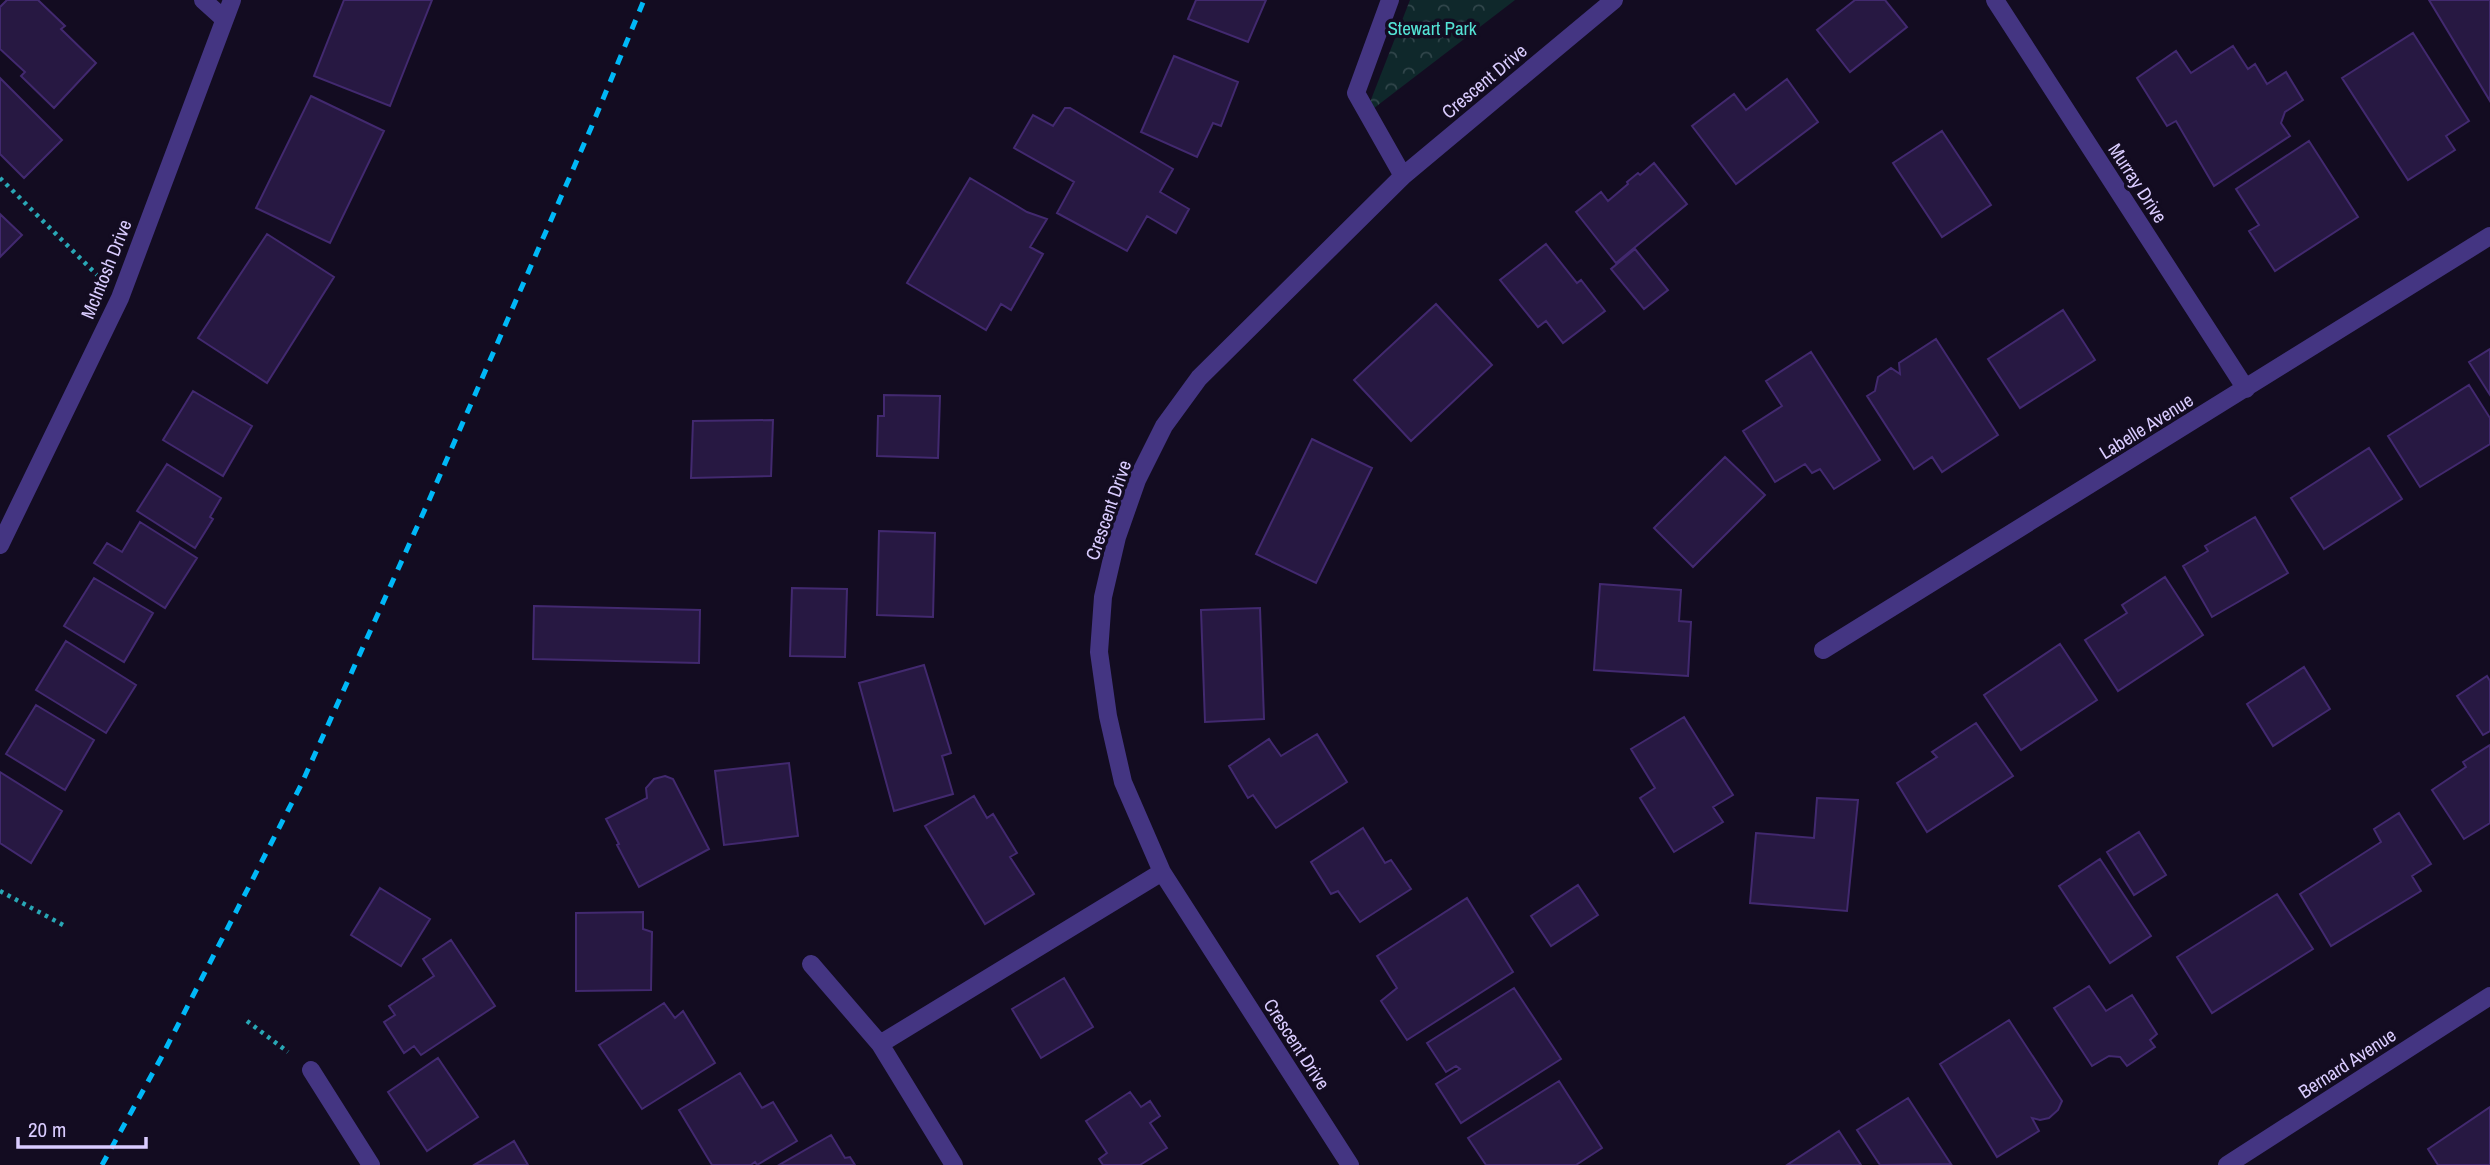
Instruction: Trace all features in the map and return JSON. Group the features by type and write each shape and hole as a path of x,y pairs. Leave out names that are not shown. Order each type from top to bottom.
{"street":[{"path":"203,0 223,18"},
{"name":"McIntosh Drive","path":"0,545 120,298 232,0"},
{"path":"1390,0 1356,93 1403,176"},
{"name":"Crescent Drive","path":"1350,1165 1163,872 1123,782 1108,716 1099,652 1103,597 1117,537 1137,480 1164,426 1199,378 1403,176 1614,0"},
{"name":"Murray Drive","path":"1995,0 2246,389"},
{"name":"Labelle Avenue","path":"1823,650 2490,236"},
{"path":"880,1044 1163,872"},
{"path":"811,964 880,1044 954,1165"},
{"name":"Bernard Avenue","path":"2227,1165 2490,996"},
{"path":"311,1070 371,1165"}],"path":[{"path":"0,178 120,298"},
{"path":"0,891 65,926"},
{"path":"247,1020 311,1070"}],"green space":[{"name":"Stewart Park","path":"1410,0 1515,0 1365,115"}],"building":[{"path":"7,0 38,0 65,26 61,29 96,63 54,108 21,76 25,72 0,49 0,7"},
{"path":"344,0 432,0 390,106 314,76"},
{"path":"1196,0 1266,0 1248,42 1188,19"},
{"path":"1855,0 1885,0 1907,27 1850,72 1817,30"},
{"path":"2429,0 2490,0 2490,101"},
{"path":"2413,33 2469,121 2446,136 2455,150 2408,180 2342,78"},
{"path":"2233,46 2248,69 2255,64 2267,84 2286,72 2303,100 2285,112 2281,123 2290,136 2214,186 2176,121 2167,126 2137,78 2176,51 2191,73"},
{"path":"1174,56 1238,82 1221,126 1213,123 1197,157 1141,132"},
{"path":"0,78 62,140 24,178 0,154"},
{"path":"1787,79 1818,122 1736,184 1692,126 1734,94 1746,110"},
{"path":"311,96 384,131 330,243 256,208"},
{"path":"1065,108 1070,108 1173,169 1160,192 1189,209 1176,233 1147,216 1127,251 1057,213 1074,182 1014,148 1033,115 1053,126"},
{"path":"1942,131 1991,205 1942,237 1893,163"},
{"path":"2309,141 2358,217 2275,271 2249,231 2259,225 2236,189"},
{"path":"1654,163 1687,204 1616,263 1576,212 1601,192 1608,201 1628,184 1627,182"},
{"path":"970,178 1027,212 1047,219 1030,247 1043,254 1011,310 1001,304 986,330 907,283"},
{"path":"0,214 22,235 0,257"},
{"path":"267,234 334,277 267,383 198,338"},
{"path":"1546,244 1577,283 1581,280 1605,311 1563,343 1546,321 1538,327 1500,280"},
{"path":"1635,249 1668,290 1644,309 1611,269"},
{"path":"1436,304 1492,365 1411,441 1354,380"},
{"path":"2063,310 2095,360 2020,408 1988,359"},
{"path":"1936,339 1998,435 1942,472 1932,457 1914,469 1867,396 1875,391 1878,377 1891,368 1900,374 1899,363"},
{"path":"2490,349 2490,395 2469,362"},
{"path":"1811,352 1880,460 1834,489 1820,469 1812,473 1805,464 1775,482 1743,431 1782,406 1766,381"},
{"path":"2469,385 2490,418 2490,444 2420,487 2388,436"},
{"path":"193,391 252,426 223,476 163,440"},
{"path":"884,395 940,396 938,458 877,456 878,416 884,416"},
{"path":"773,420 771,476 691,478 693,421"},
{"path":"1312,439 1372,468 1316,583 1256,554"},
{"path":"2369,448 2402,499 2324,549 2291,498"},
{"path":"1725,457 1765,495 1693,567 1654,528"},
{"path":"167,464 221,498 210,517 213,519 195,548 137,511"},
{"path":"2255,517 2288,573 2212,617 2183,566 2208,551 2205,546"},
{"path":"140,522 197,558 165,608 94,563 107,543 122,552"},
{"path":"879,531 935,533 933,617 877,615"},
{"path":"2165,577 2203,635 2118,691 2085,640 2127,613 2122,605"},
{"path":"94,578 153,613 124,662 64,626"},
{"path":"1600,584 1681,590 1679,621 1691,622 1688,676 1594,670"},
{"path":"792,588 847,589 845,657 790,656"},
{"path":"534,606 700,610 699,663 533,659"},
{"path":"1260,608 1264,719 1205,722 1201,610"},
{"path":"66,641 136,685 106,733 36,690"},
{"path":"2060,644 2097,700 2021,750 1984,695"},
{"path":"924,665 951,753 942,756 953,794 894,811 859,683"},
{"path":"2304,667 2330,709 2273,746 2247,704"},
{"path":"2487,676 2490,681 2490,731 2483,735 2457,696"},
{"path":"36,705 94,740 65,790 6,754"},
{"path":"1684,717 1733,795 1713,807 1723,822 1674,852 1640,798 1655,788 1631,749"},
{"path":"1976,723 2013,776 1927,832 1897,783 1937,757 1932,752"},
{"path":"1317,734 1347,782 1276,828 1253,795 1248,798 1229,766 1269,739 1281,756"},
{"path":"2490,745 2490,823 2464,839 2432,790 2466,767 2463,762"},
{"path":"789,763 798,836 724,845 715,771"},
{"path":"0,772 62,811 31,863 0,843"},
{"path":"665,776 673,779 709,849 639,887 606,819 647,798 646,788 654,779"},
{"path":"974,796 987,818 993,814 1017,853 1010,857 1034,894 985,924 925,826"},
{"path":"1817,798 1858,800 1847,911 1750,903 1756,833 1814,838"},
{"path":"2399,813 2431,864 2412,876 2421,891 2331,946 2300,894 2381,842 2374,829"},
{"path":"1363,828 1385,863 1391,860 1411,889 1360,922 1338,891 1331,894 1311,862"},
{"path":"2139,832 2166,875 2134,895 2107,852"},
{"path":"2100,859 2151,936 2110,963 2059,886"},
{"path":"1578,885 1598,915 1551,946 1531,916"},
{"path":"380,888 430,919 401,966 351,935"},
{"path":"2277,894 2313,949 2212,1013 2177,957"},
{"path":"1467,898 1513,972 1407,1040 1381,1001 1397,988 1377,956"},
{"path":"643,912 643,929 652,932 651,990 576,991 576,913"},
{"path":"451,940 495,1006 421,1055 414,1046 404,1053 384,1022 395,1015 389,1006 434,976 423,959"},
{"path":"1064,978 1093,1027 1041,1058 1012,1009"},
{"path":"2089,986 2106,1011 2132,995 2157,1034 2150,1040 2155,1047 2127,1066 2120,1057 2109,1056 2092,1066 2054,1008"},
{"path":"1514,988 1561,1059 1461,1123 1436,1084 1460,1069 1456,1066 1446,1072 1427,1043"},
{"path":"664,1003 675,1018 683,1011 715,1063 642,1109 599,1045"},
{"path":"2009,1020 2062,1101 2058,1110 2049,1118 2032,1118 2039,1131 1997,1157 1940,1064"},
{"path":"438,1058 478,1117 427,1151 388,1092"},
{"path":"740,1073 762,1108 773,1102 797,1141 757,1165 755,1162 751,1165 712,1165 679,1110"},
{"path":"1559,1081 1602,1148 1576,1165 1486,1165 1468,1138"},
{"path":"1130,1092 1141,1107 1150,1101 1160,1116 1150,1123 1167,1148 1140,1165 1103,1165 1099,1159 1107,1153 1086,1121"},
{"path":"1908,1098 1951,1164 1880,1165 1857,1130"},
{"path":"2490,1107 2490,1165 2438,1165 2428,1149"},
{"path":"1839,1131 1861,1165 1787,1165"},
{"path":"831,1135 845,1158 850,1157 855,1165 779,1165"},
{"path":"514,1141 528,1165 474,1165"}],"railway":[{"path":"102,1165 161,1058 301,785 430,498 644,0"}]}
